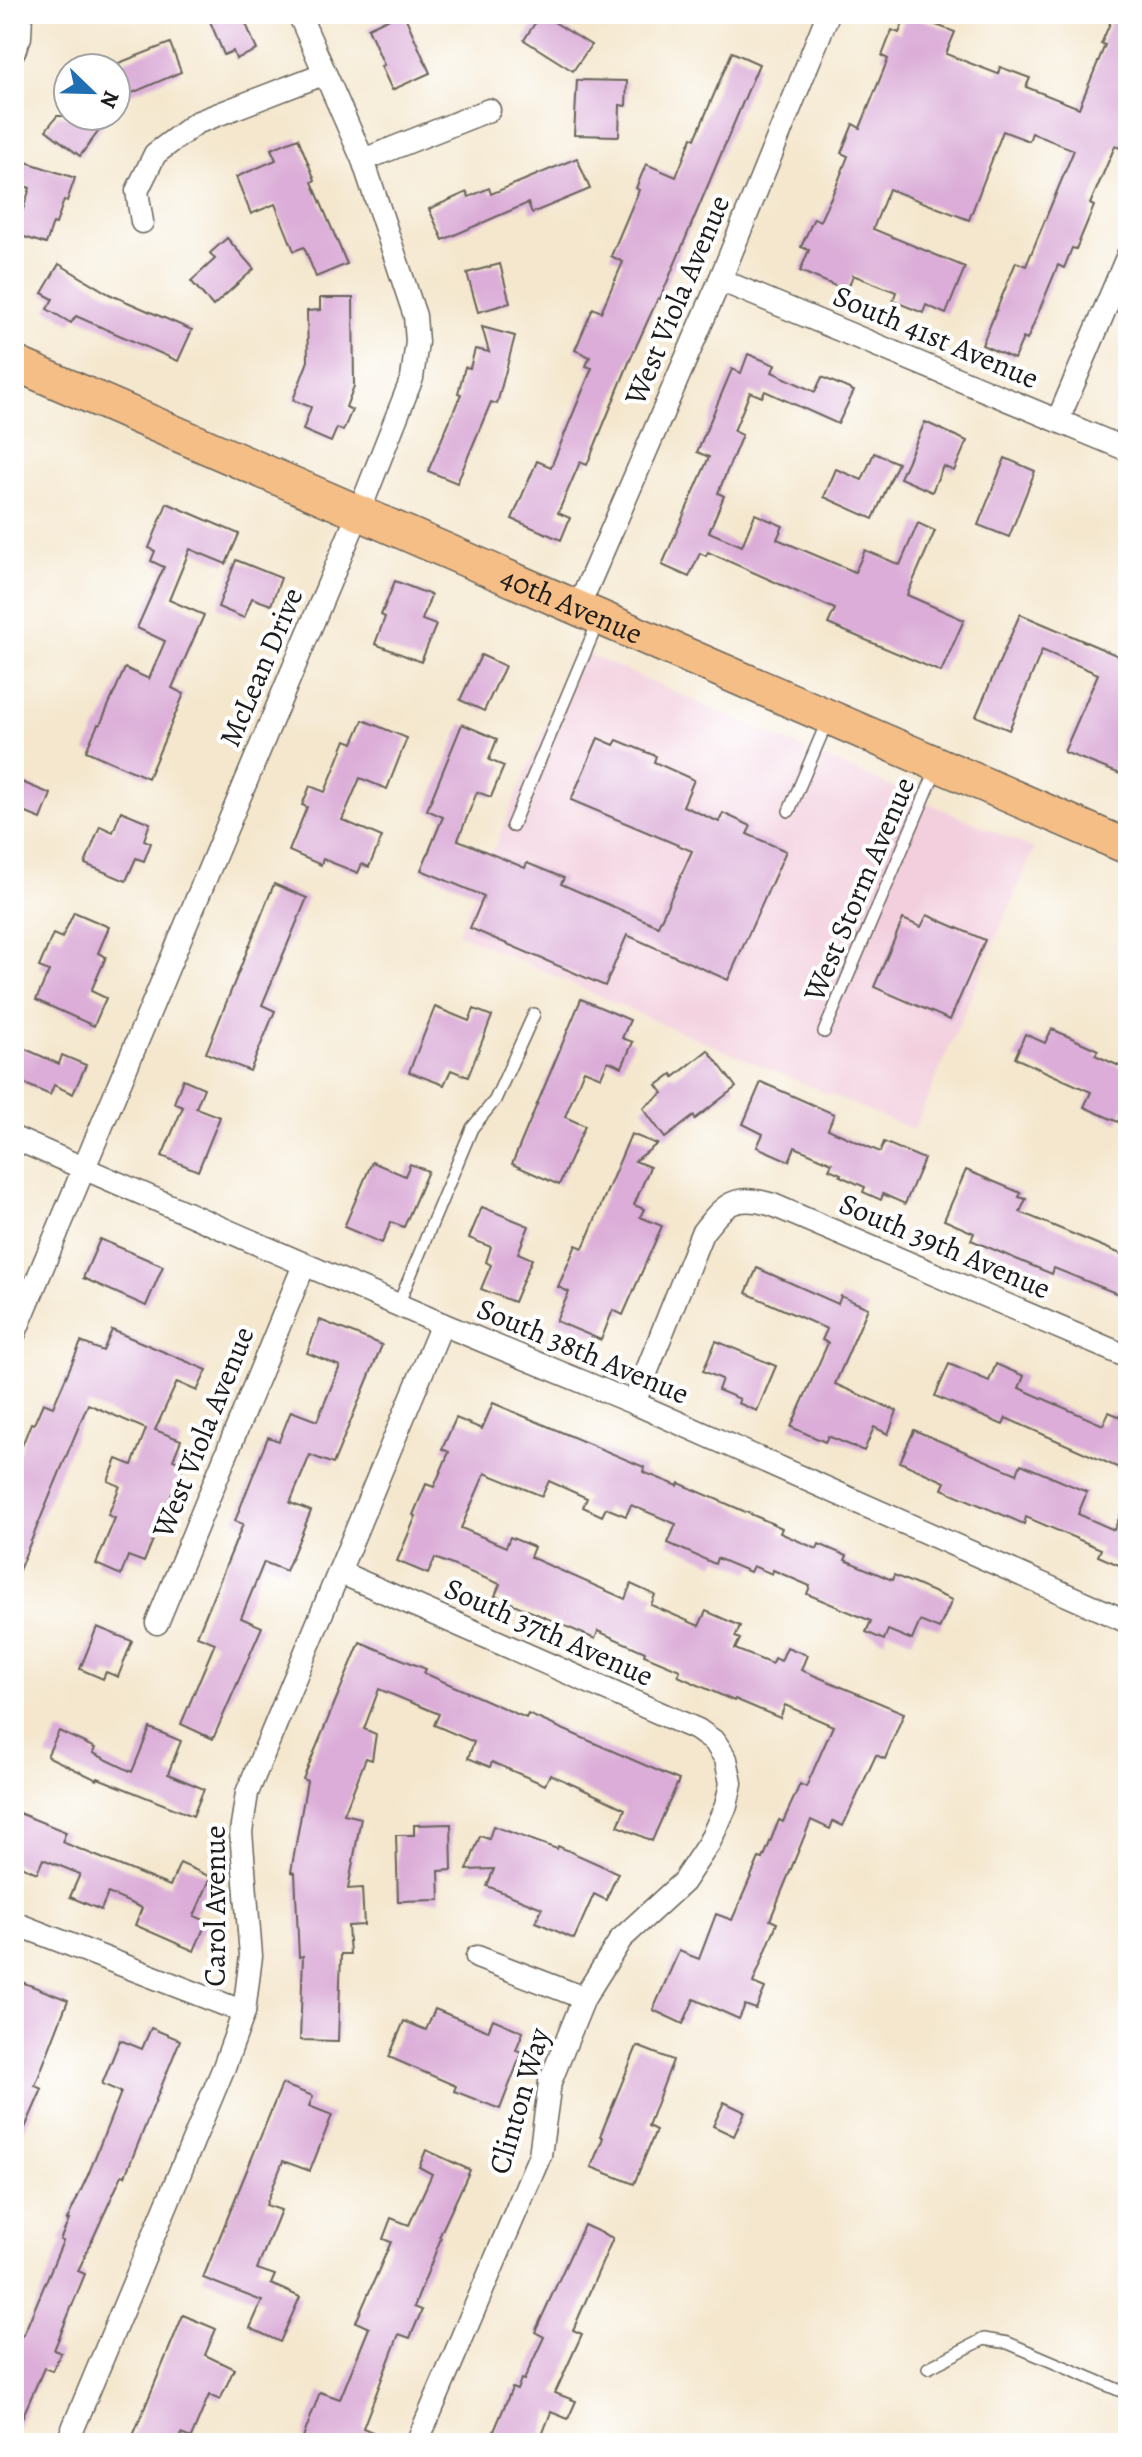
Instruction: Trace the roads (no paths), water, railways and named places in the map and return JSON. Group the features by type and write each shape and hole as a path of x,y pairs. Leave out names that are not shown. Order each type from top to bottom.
{"main road":[{"name":"40th Avenue","path":"14,363 1128,847"}],"street":[{"path":"14,51 20,37 21,14"},
{"name":"McLean Drive","path":"14,1335 359,512 412,378 417,342 415,316 408,293 363,160 299,14"},
{"name":"West Viola Avenue","path":"589,613 828,14"},
{"path":"142,222 137,191 155,154 196,123 323,74"},
{"path":"363,160 489,110"},
{"path":"1058,420 1128,255"},
{"name":"South 41st Avenue","path":"720,280 1128,450"},
{"name":"South 38th Avenue","path":"14,1138 442,1324 634,1403 1128,1622"},
{"name":"South 39th Avenue","path":"634,1403 702,1233 720,1211 735,1201 758,1200 773,1205 1128,1357"},
{"name":"West Viola Avenue","path":"157,1623 304,1265"},
{"name":"Carol Avenue","path":"67,2443 244,2012 251,1956 241,1832 247,1793 442,1324"},
{"name":"South 37th Avenue","path":"339,1572 698,1730 715,1742 726,1759"},
{"name":"Clinton Way","path":"417,2443 540,2155 550,2082 584,1998 621,1939 683,1882 709,1843 726,1806 731,1783 726,1759"},
{"path":"14,1923 244,2012"},
{"path":"477,1957 584,1998"}],"lane":[{"path":"512,826 589,613"},
{"path":"789,811 829,717"},
{"name":"West Storm Avenue","path":"824,1032 939,765"},
{"path":"398,1305 472,1128 495,1100 534,1014"},
{"path":"928,2368 984,2339 1008,2343 1128,2394"}]}
